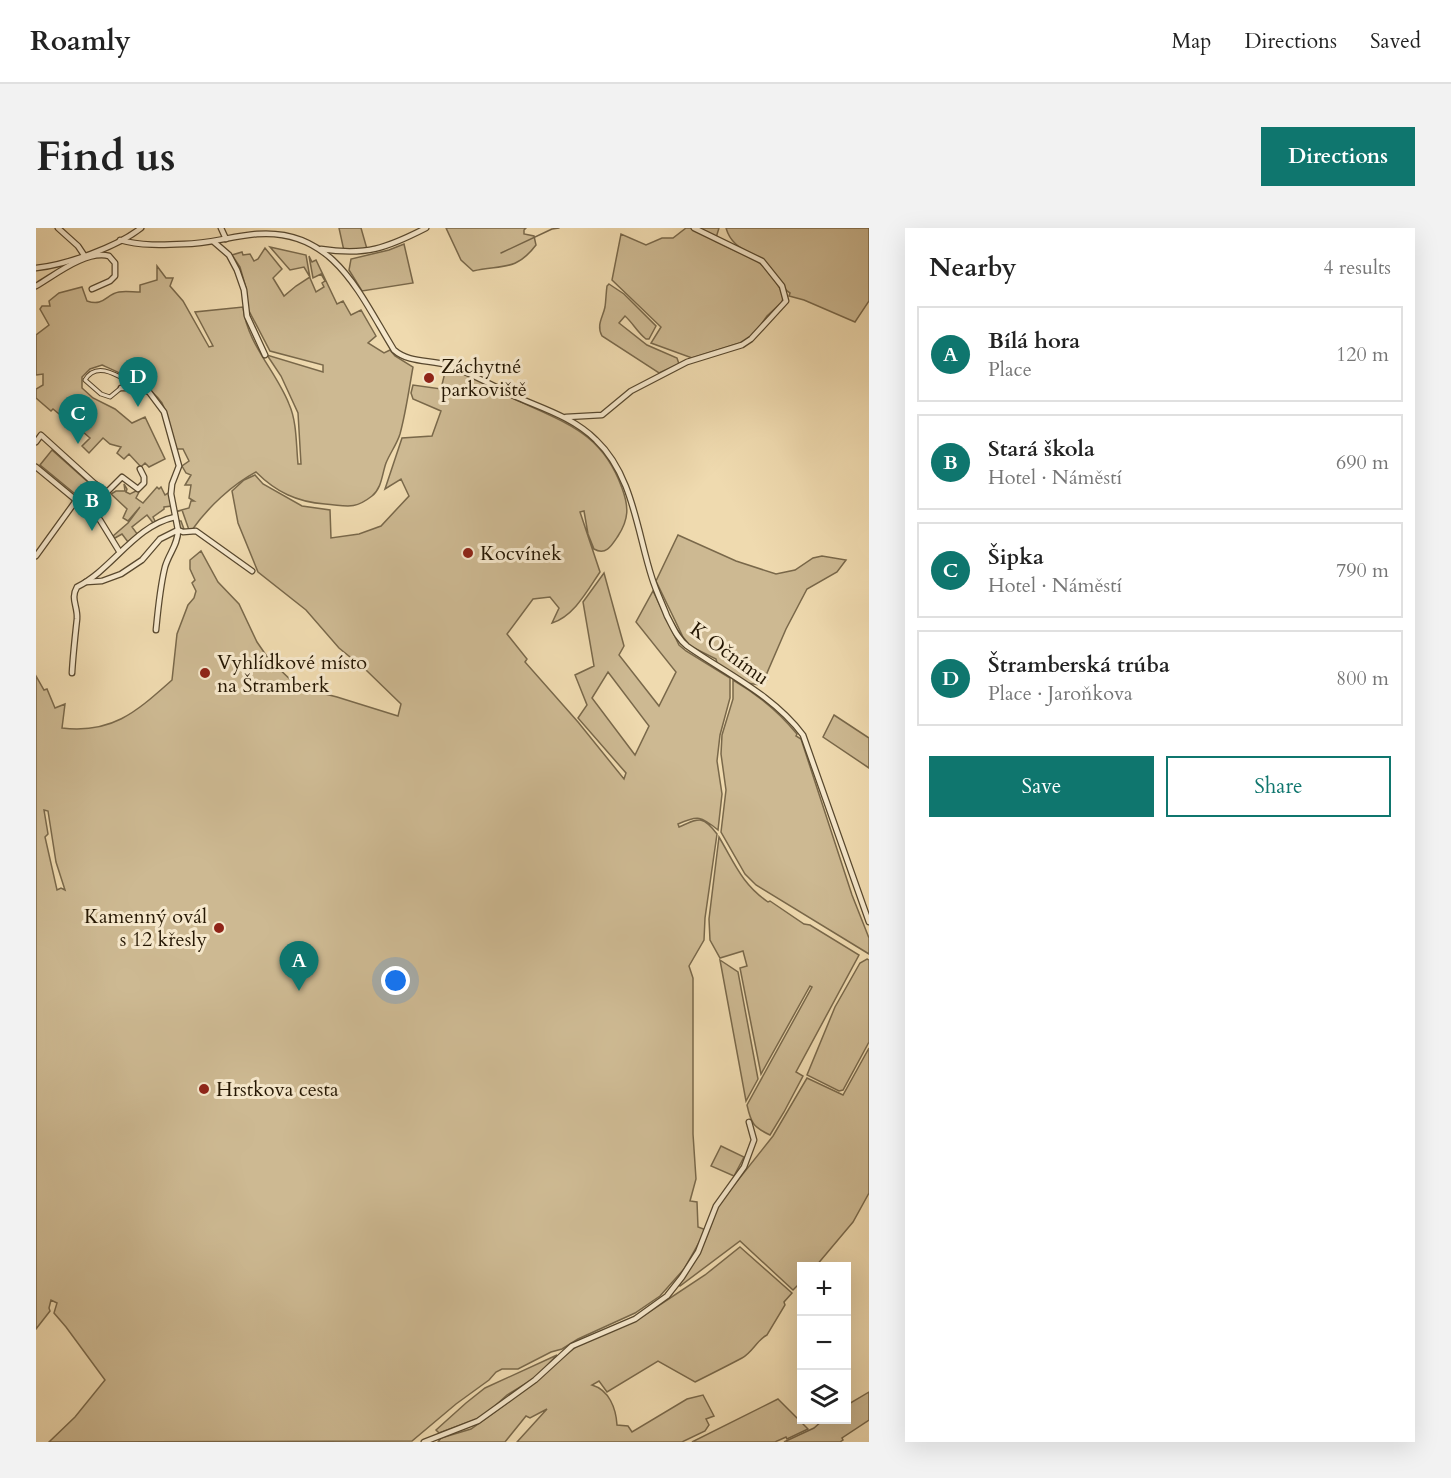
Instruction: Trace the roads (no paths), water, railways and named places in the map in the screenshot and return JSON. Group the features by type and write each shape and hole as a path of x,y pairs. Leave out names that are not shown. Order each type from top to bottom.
{"street":[{"path":"58,228 78,246 84,255"},
{"path":"221,228 226,239"},
{"name":"K Očnímu","path":"321,249 362,252 393,244 426,228"},
{"name":"K Očnímu","path":"564,417 602,415 631,391 687,362 746,342 786,301 782,286 762,261 694,228"},
{"path":"36,286 138,229"},
{"name":"K Očnímu","path":"120,240 170,244 214,242 259,233 304,240 321,249 339,265 394,351 399,355 412,360 427,360 449,365 564,417 596,440 618,471 638,525 652,578 678,637 687,646 763,696 789,717 803,735 869,922"},
{"path":"214,242 229,255 237,270 244,290 247,316 265,355"},
{"path":"339,265 343,252"},
{"path":"36,268 52,266 84,255 111,256 116,270 113,279 92,289"},
{"path":"141,388 121,388 110,397 101,394 85,380 90,373 104,369 149,392 159,404 179,466 172,484 178,540 166,563 162,579 156,630"},
{"path":"36,442 41,435 107,492 122,477 138,489 144,483 140,469"},
{"path":"37,469 100,520 119,551"},
{"path":"36,556 75,502 79,502 95,484"},
{"path":"72,673 77,618 73,599 77,587 86,582 119,551 160,522 175,517"},
{"path":"86,582 102,581 121,574 142,560 160,539 178,530 196,531 252,571"},
{"path":"424,1442 478,1421 535,1380 572,1346 635,1319 667,1296 698,1252 716,1206 744,1167 754,1140 749,1122"}],"waterway":[{"path":"501,253 552,229 559,228"}],"place":[{"name":"Záchytné parkoviště","path":"429,378"},
{"name":"Štramberská trúba","path":"138,407"},
{"name":"Šipka","path":"78,444"},
{"name":"Stará škola","path":"92,531"},
{"name":"Kocvínek","path":"468,553"},
{"name":"Vyhlídkové místo na Štramberk","path":"205,673"},
{"name":"Kamenný ovál s 12 křesly","path":"219,928"},
{"name":"Bílá hora","path":"299,991"},
{"name":"Hrstkova cesta","path":"204,1089"}]}
